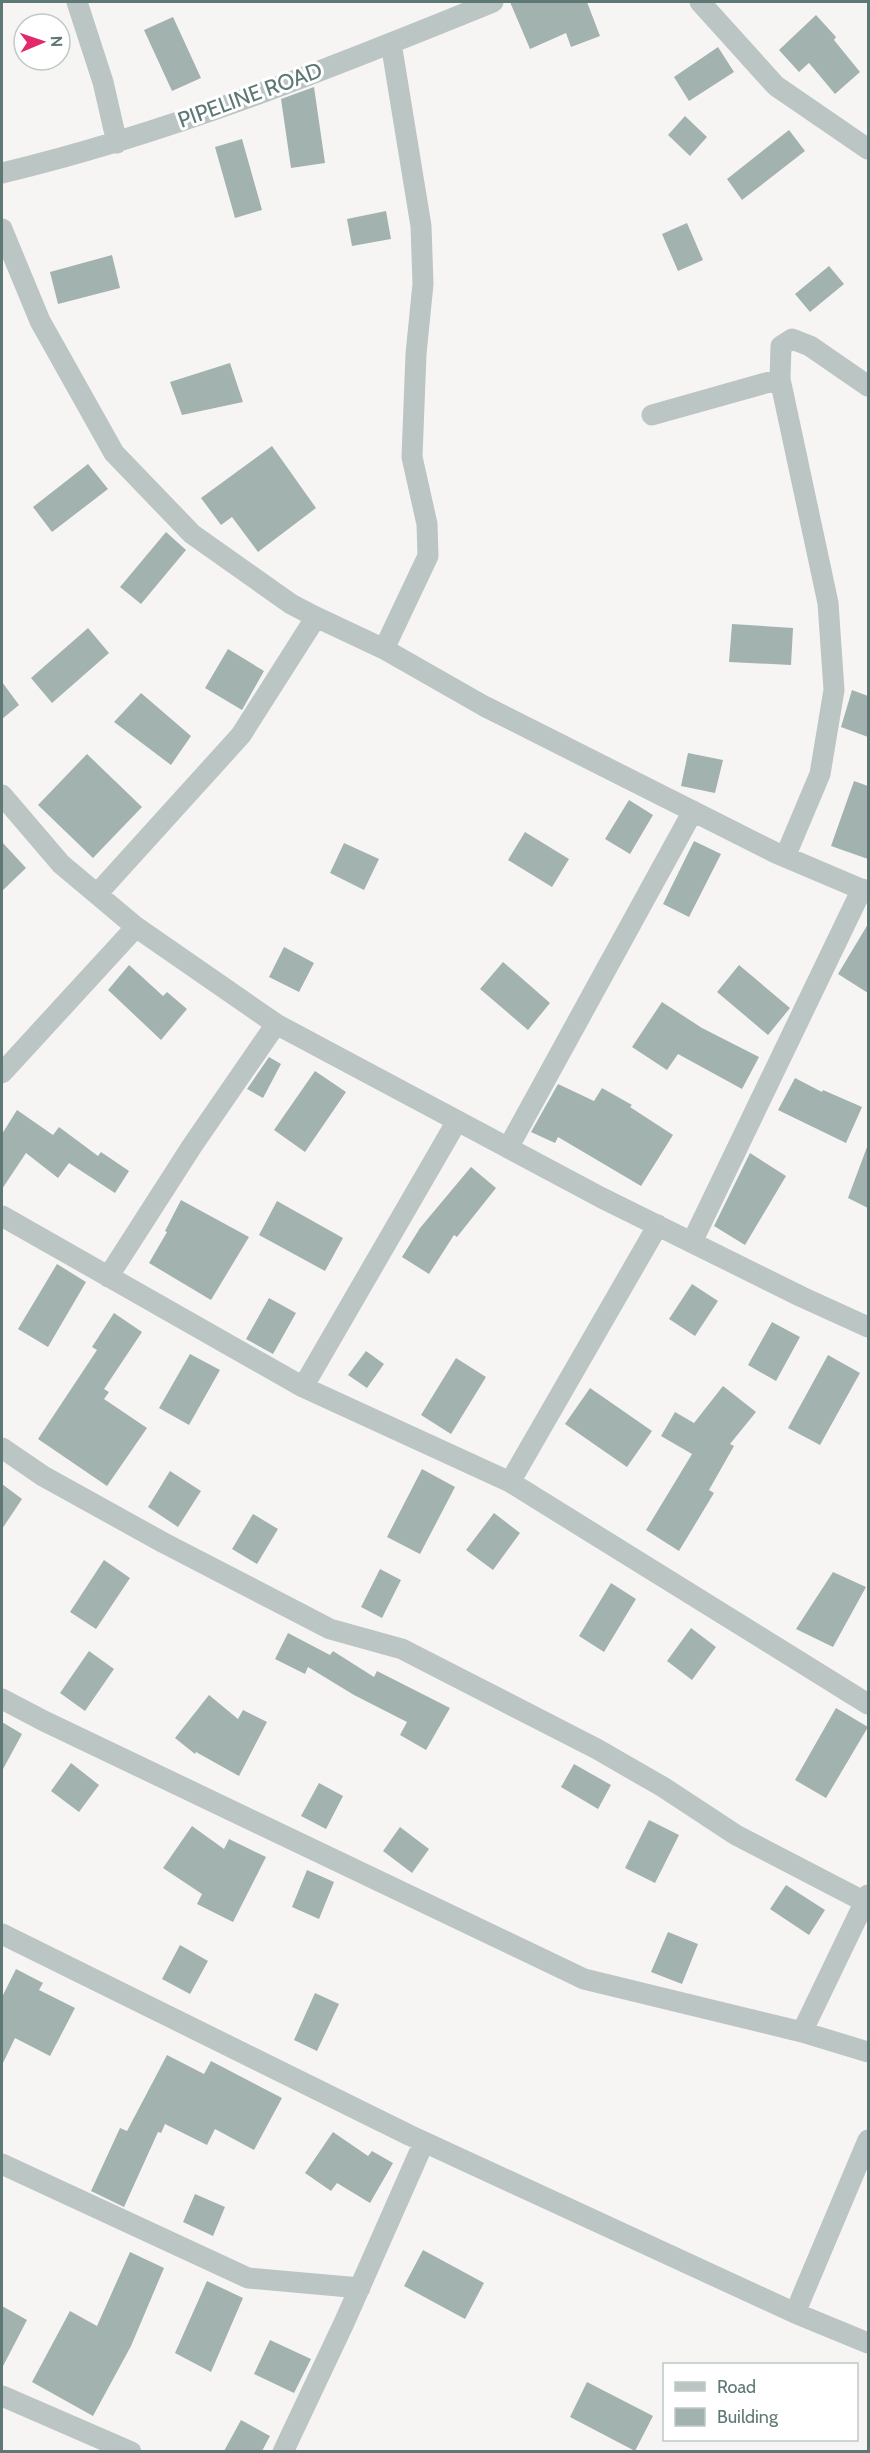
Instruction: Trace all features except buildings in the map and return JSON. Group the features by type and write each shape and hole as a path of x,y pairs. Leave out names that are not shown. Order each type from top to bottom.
{"street":[{"path":"77,2 103,82 117,143"},
{"name":"PIPELINE ROAD","path":"2,173 117,143 391,43 493,2"},
{"path":"700,2 776,86 868,149"},
{"path":"384,649 428,556 427,524 412,457 416,354 423,284 421,226 391,43"},
{"path":"2,229 40,321 114,453 192,534 291,604 384,649 484,706 784,857 865,891 692,1242"},
{"path":"784,857 820,774 834,690 828,603 780,379 781,346 792,339 810,346 868,386"},
{"path":"652,415 780,379"},
{"path":"97,894 242,735 316,617"},
{"path":"2,795 62,864 136,927 276,1024 658,1225 868,1327"},
{"path":"508,1148 693,811"},
{"path":"2,1073 136,927"},
{"path":"108,1276 192,1146 276,1024"},
{"path":"303,1387 457,1121"},
{"path":"2,1216 303,1387 510,1482 868,1704"},
{"path":"510,1482 658,1225"},
{"path":"2,1448 43,1476 164,1543 330,1629 402,1649 597,1749 663,1786 736,1835 867,1898 802,2032"},
{"path":"2,1699 584,1979 802,2032 868,2052"},
{"path":"2,1934 424,2142 795,2313 868,2343"},
{"path":"795,2313 868,2140"},
{"path":"283,2451 360,2288 424,2142"},
{"path":"2,2164 248,2278 360,2288"},
{"path":"2,2396 131,2451"}]}
